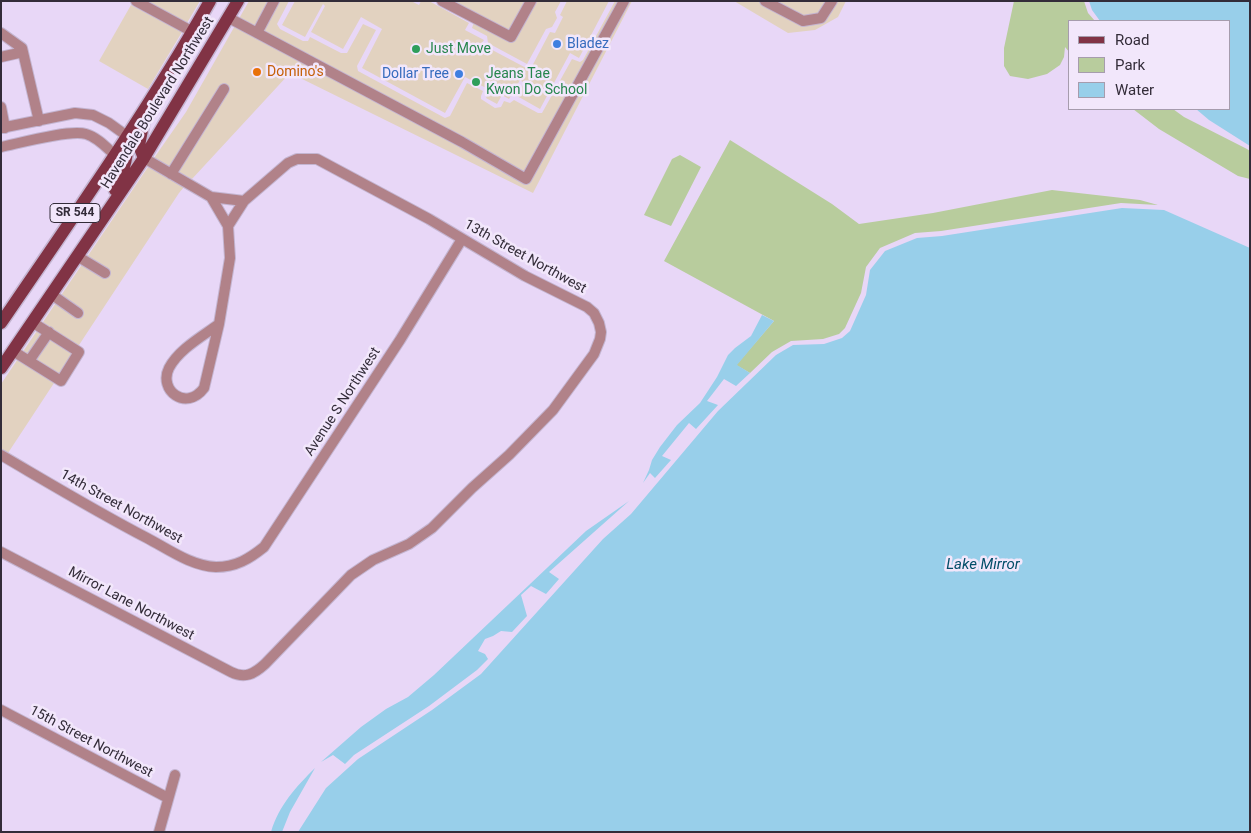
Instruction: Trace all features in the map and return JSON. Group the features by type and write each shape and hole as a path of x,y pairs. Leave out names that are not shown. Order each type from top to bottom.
{"main road":[{"name":"Havendale Boulevard Northwest","path":"1,323 115,155 193,32 210,1"},
{"name":"Havendale Boulevard Northwest","path":"1,368 144,158 238,1"},
{"path":"144,158 139,146 147,104"},
{"path":"103,218 127,161 126,136"}],"street":[{"path":"136,1 193,32"},
{"path":"257,33 274,1"},
{"path":"442,1 511,37 531,1"},
{"path":"229,18 462,142 526,179 624,1"},
{"path":"767,2 803,20 821,18 832,1"},
{"path":"1,33 22,48 39,121"},
{"path":"1,57 23,52"},
{"path":"171,174 224,89"},
{"path":"1,107 3,128 74,113 93,116 109,123 126,136"},
{"path":"1,147 58,134 86,134 104,144 115,155"},
{"path":"144,158 211,197 244,201"},
{"name":"13th Street Northwest","path":"228,226 244,201 288,163 297,159 317,159 525,276 587,307 594,313 601,329 598,346 577,378 546,418 509,455 472,488 432,528 409,544 373,560 351,575 265,664 249,676"},
{"path":"211,197 228,226 230,258 219,324 204,388 198,395 186,399 179,397 171,392 168,384 168,369 182,353 219,324"},
{"name":"Avenue S Northwest","path":"233,566 251,558 264,547 409,326 462,239"},
{"path":"76,256 105,273"},
{"path":"51,294 78,312"},
{"path":"13,351 61,381 79,352 32,322"},
{"path":"29,361 49,332"},
{"name":"14th Street Northwest","path":"1,455 73,498 192,562 216,567 233,566"},
{"name":"Mirror Lane Northwest","path":"1,552 239,676 249,676"},
{"name":"15th Street Northwest","path":"1,710 168,798"},
{"path":"159,832 175,775"}],"shaded area":[{"path":"147,1 200,1 187,23"},
{"path":"249,1 289,1 277,24 280,29 303,41 308,41 310,37 341,53 347,53 363,24 376,30 357,66 358,71 445,118 450,116 467,83 483,91 481,99 495,108 501,107 504,101 510,103 514,100 538,113 542,113 572,59 580,62 583,60 615,1 632,1 533,193 290,73 192,179 154,158 186,112"},
{"path":"295,1 411,1 419,5 421,1 429,1 469,23 465,30 484,40 481,44 530,70 550,32 555,33 563,17 560,15 567,1 609,1 579,58 570,53 540,109 517,96 524,83 520,80 509,99 502,95 497,104 486,98 490,90 465,77 445,113 362,68 382,29 361,17 343,49 311,32 325,6 323,4 305,37 282,25"},
{"path":"438,1 561,1 555,12 557,18 552,27 546,29 527,64 488,43 487,36 472,28 474,22"},
{"path":"734,1 846,1 838,17 815,30 788,33"},
{"path":"131,5 182,32 148,89 99,61"},
{"path":"148,167 184,187 8,453 1,449 1,384"}],"green space":[{"path":"1014,1 1084,1 1088,13 1094,20 1068,20 1068,51 1065,47 1064,57 1060,65 1047,74 1028,79 1010,76 1004,66 1004,48"},
{"path":"1134,110 1174,110 1184,117 1247,149 1250,151 1250,179 1238,176 1159,129"},
{"path":"730,140 832,204 859,224 933,213 1052,190 1140,200 1158,205 1121,203 941,231 915,233 880,248 866,267 861,293 845,328 839,334 823,339 791,341 772,352 750,373 736,365 774,321 664,261"},
{"path":"680,155 701,167 671,226 644,215 672,159"}],"water":[{"path":"1089,1 1250,1 1250,146 1209,120 1197,110 1231,110 1231,20 1099,20 1092,10"},
{"name":"Lake Mirror","path":"1122,208 1164,210 1250,248 1250,832 298,832 326,788 358,759 432,710 481,674 603,539 631,514 718,411 776,355 793,345 824,344 842,338 850,331 866,295 870,270 885,251 917,238 942,236"},
{"path":"762,315 774,321 737,365 750,373 736,386 724,379 707,401 718,405 696,429 689,423 662,456 671,460 655,478 650,473 643,483 652,460 660,447 677,425 700,403 717,377 728,355 751,336"},
{"path":"629,501 549,572 559,579 546,594 531,586 521,595 527,616 512,632 501,631 485,639 478,651 485,654 488,659 477,670 429,706 354,755 345,764 333,755 321,762 361,727 386,709 408,697 434,675 586,531"},
{"path":"315,768 290,812 282,832 271,832 283,805"}],"place":[{"name":"Bladez","path":"557,44"},
{"name":"Just Move","path":"416,49"},
{"name":"Domino's","path":"257,72"},
{"name":"Dollar Tree","path":"459,74"},
{"name":"Jeans Tae Kwon Do School","path":"476,82"}]}
